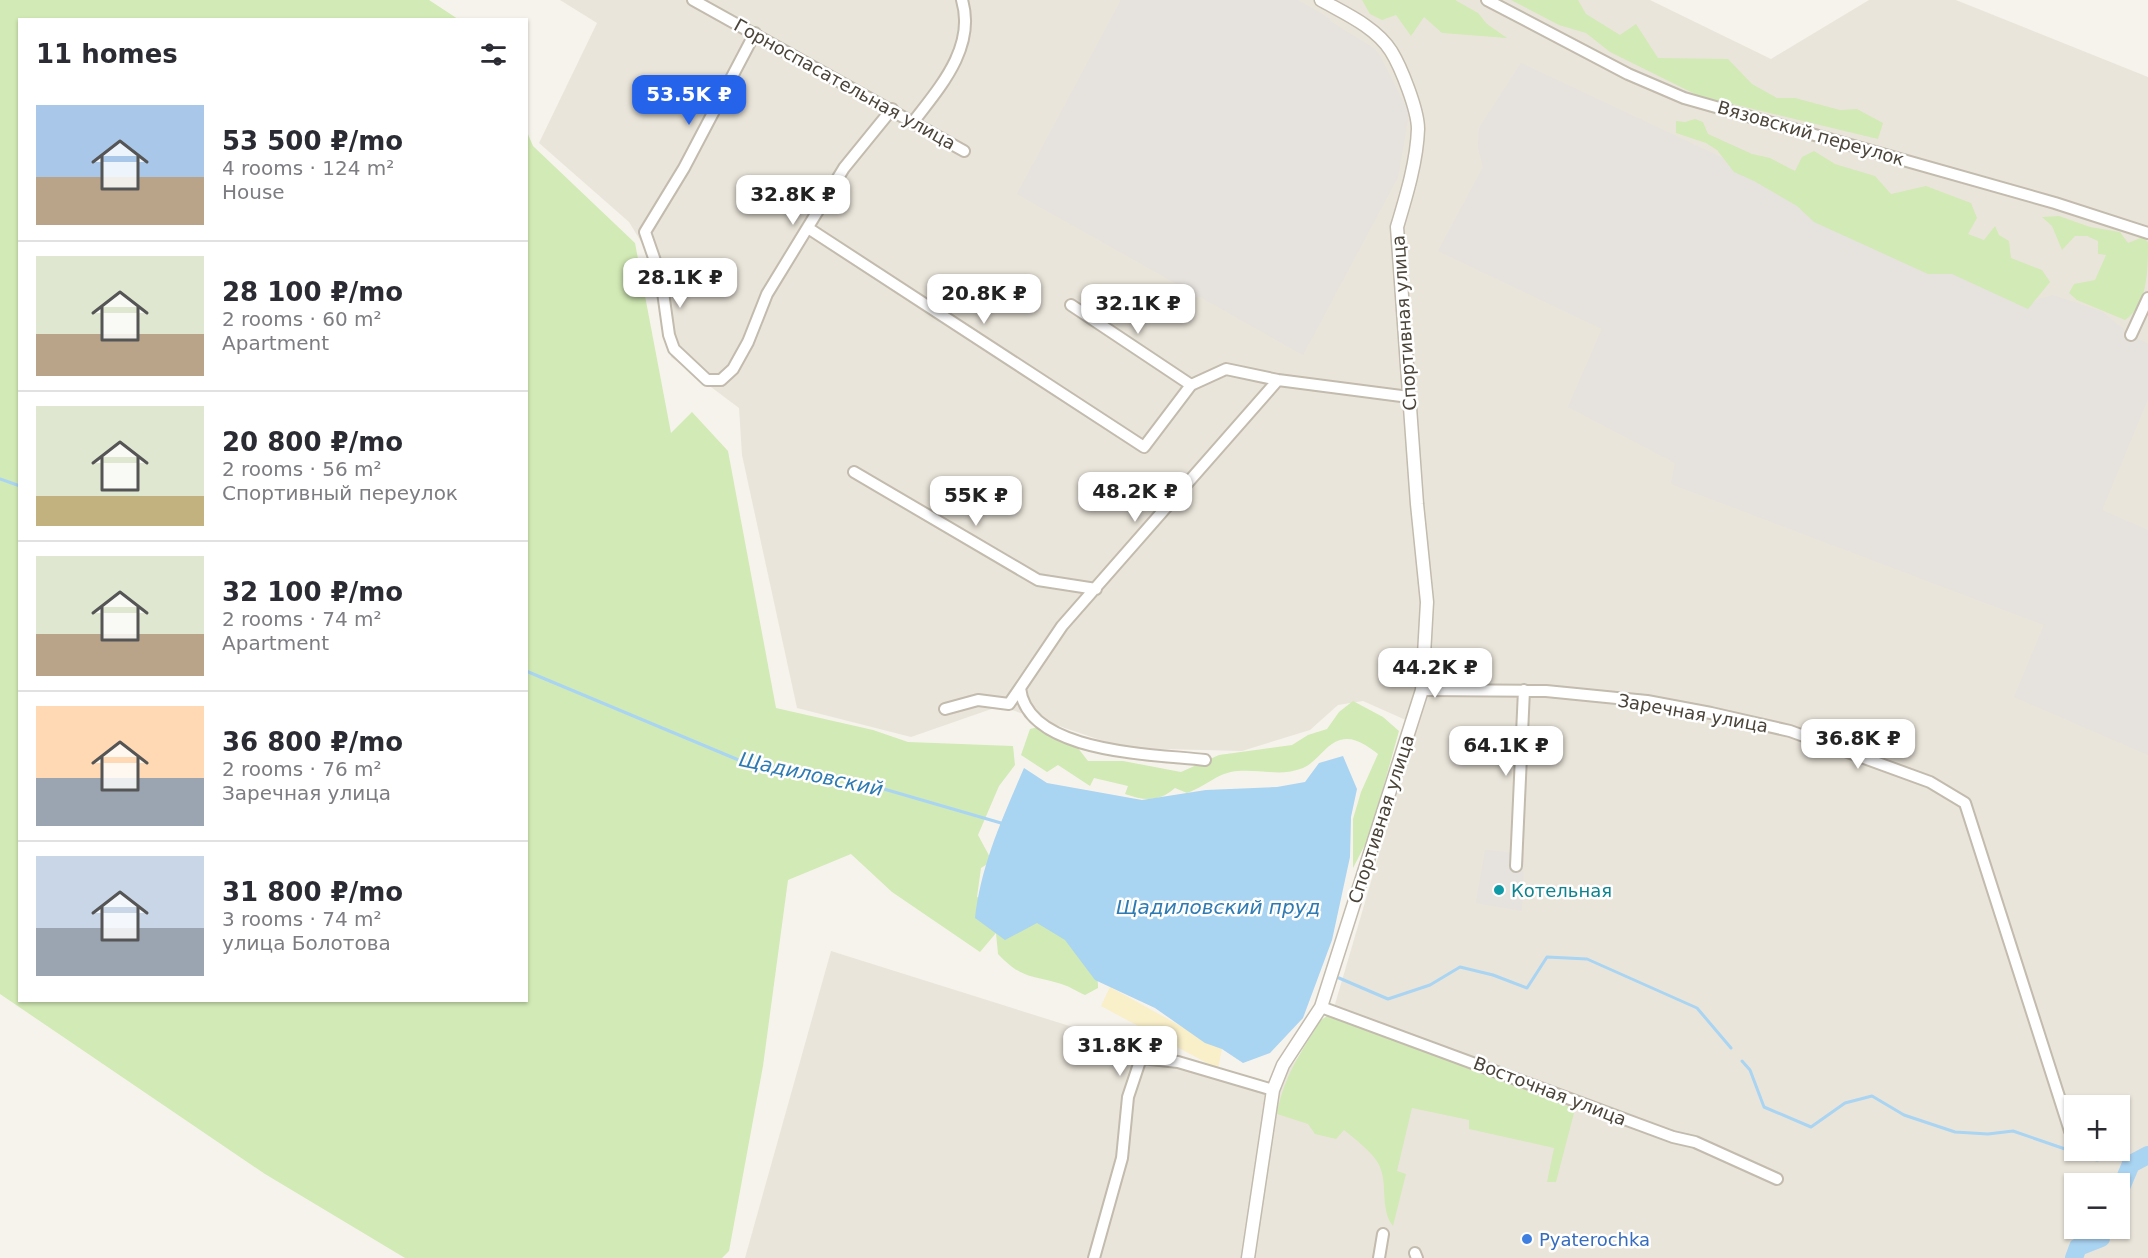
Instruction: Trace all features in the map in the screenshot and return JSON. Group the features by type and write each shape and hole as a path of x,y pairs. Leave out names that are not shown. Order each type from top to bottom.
{"street":[{"name":"Горноспасательная улица","path":"693,0 914,121 964,151"},
{"path":"914,121 956,61 964,35 962,0"},
{"name":"Спортивная улица","path":"1248,1258 1273,1090 1282,1065 1321,1007 1422,690 1427,602 1409,397 1398,227 1407,193 1418,129 1416,114 1390,50 1362,24 1321,0"},
{"name":"Вязовский переулок","path":"1487,0 1618,69 1684,98 2055,203 2148,233"},
{"path":"755,33 684,168 645,232 661,278 669,335 674,349 707,380 721,380 733,369 748,342 767,294 843,168 892,109"},
{"path":"808,228 1144,447 1191,385 1226,369 1278,380 1409,397"},
{"path":"2131,335 2148,298"},
{"path":"1071,305 1191,385"},
{"path":"945,710 978,700 1009,704 1062,626 1278,380"},
{"path":"854,472 1038,580 1096,589"},
{"path":"1020,688 1025,707 1046,729 1071,740 1205,760"},
{"name":"Заречная улица","path":"1422,690 1524,690 1647,702 1790,731 1930,782 1965,803 2064,1112"},
{"path":"1516,866 1524,690"},
{"name":"Восточная улица","path":"1321,1007 1674,1137 1695,1142 1777,1179"},
{"path":"1094,1258 1122,1158 1128,1097 1141,1058 1178,1062 1273,1090"},
{"path":"1379,1258 1383,1234"}],"shaded area":[{"path":"560,0 1650,0 1771,59 1869,0 1956,0 2148,77 2148,1258 745,1258 831,951 1273,1090 1333,1011 1417,725 1363,701 1338,705 1310,730 1242,751 1124,748 1000,706 911,737 797,708 742,455 739,408 671,357 654,263 629,222 539,143 597,23"},
{"path":"1121,0 1298,0 1375,49 1380,56 1409,113 1398,177 1303,355 1017,194"},
{"path":"1521,63 2029,302 2053,295 2101,311 2131,335 2148,344 2148,399 2102,510 2148,530 2148,755 2014,697 2044,625 1671,484 1675,463 1568,407 1602,329 1438,251 1483,167 1478,147 1479,128"},
{"path":"1485,850 1524,854 1522,911 1476,903"}],"green space":[{"path":"0,0 429,0 456,18 18,18 18,1002 528,1002 528,134 533,146 635,243 671,433 692,412 728,451 776,708 873,730 908,742 1013,746 1015,765 999,786 978,835 992,861 981,868 977,897 1023,911 1097,958 1098,988 1085,995 1061,984 1019,972 998,954 996,933 980,952 892,892 851,854 788,880 763,1066 729,1251 722,1258 405,1258 265,1174 0,994"},
{"path":"1362,0 1455,0 1478,13 1487,24 1507,38 1442,33 1424,17 1411,36 1396,15 1382,20 1370,14"},
{"path":"1511,0 1578,0 1586,14 1620,35 1636,24 1658,58 1728,59 1752,84 1777,98 1795,98 1840,110 1857,109 1883,123 1878,139 1699,96 1610,52 1586,33 1559,25"},
{"path":"1695,119 1703,122 1708,134 1752,154 1770,158 1795,171 1802,157 1814,151 1835,164 1875,176 1891,194 1926,186 1971,203 1977,218 1968,234 1984,240 1995,226 1999,235 2009,241 2011,258 2042,270 2050,282 2028,309 1952,274 1928,274 1814,222 1797,206 1734,172 1717,150 1706,143 1676,133 1676,121 1685,122"},
{"path":"2059,216 2090,227 2120,232 2128,243 2143,237 2148,242 2145,286 2138,305 2125,320 2077,300 2069,293 2074,284 2095,280 2106,255 2098,254 2098,241 2087,236 2075,236 2062,250 2052,226 2042,217"},
{"path":"1353,701 1383,717 1399,731 1370,835 1353,868 1353,819 1361,792 1378,754 1351,739 1335,742 1313,762 1295,771 1231,772 1187,793 1175,788 1163,796 1152,799 1125,794 1128,786 1094,778 1090,786 1058,765 1047,772 1021,755 1030,729 1042,726 1074,743 1088,761 1123,761 1181,772 1219,755 1292,745 1308,735 1327,729 1339,712"},
{"path":"1327,1016 1408,1044 1572,1108 1574,1113 1556,1182 1547,1182 1554,1148 1469,1129 1469,1120 1412,1108 1397,1171 1406,1174 1393,1226 1386,1211 1381,1170 1367,1150 1344,1130 1336,1139 1315,1134 1308,1124 1277,1114 1284,1088 1294,1065 1321,1020"}],"sand":[{"path":"1110,987 1222,1049 1218,1069 1101,1006"}],"water":[{"name":"Щадиловский пруд","path":"1343,756 1357,789 1351,817 1350,857 1332,940 1303,1018 1270,1053 1243,1063 1222,1049 1205,1043 1155,1008 1095,980 1065,940 1037,923 1005,940 975,918 988,860 1024,768 1047,783 1142,800 1206,790 1277,787 1305,782 1319,763"}],"waterway":[{"name":"Щадиловский","path":"0,479 18,485"},
{"name":"Щадиловский","path":"528,672 741,761 846,778 1001,823"},
{"name":"Щадиловский","path":"1339,978 1388,999 1430,985 1460,967 1493,975 1527,988 1547,957 1587,959 1697,1008 1731,1048"},
{"name":"Щадиловский","path":"1742,1061 1750,1070 1764,1107 1811,1127 1845,1103 1872,1096 1904,1115 1955,1132 1988,1134 2013,1131 2097,1160 2119,1154 2129,1170"},
{"name":"Щадиловский","path":"2127,1173 2131,1164 2148,1155"},
{"path":"2074,1258 2078,1247 2098,1239"}],"place":[{"name":"Котельная","path":"1499,890"},
{"name":"Pyaterochka","path":"1527,1239"}]}
